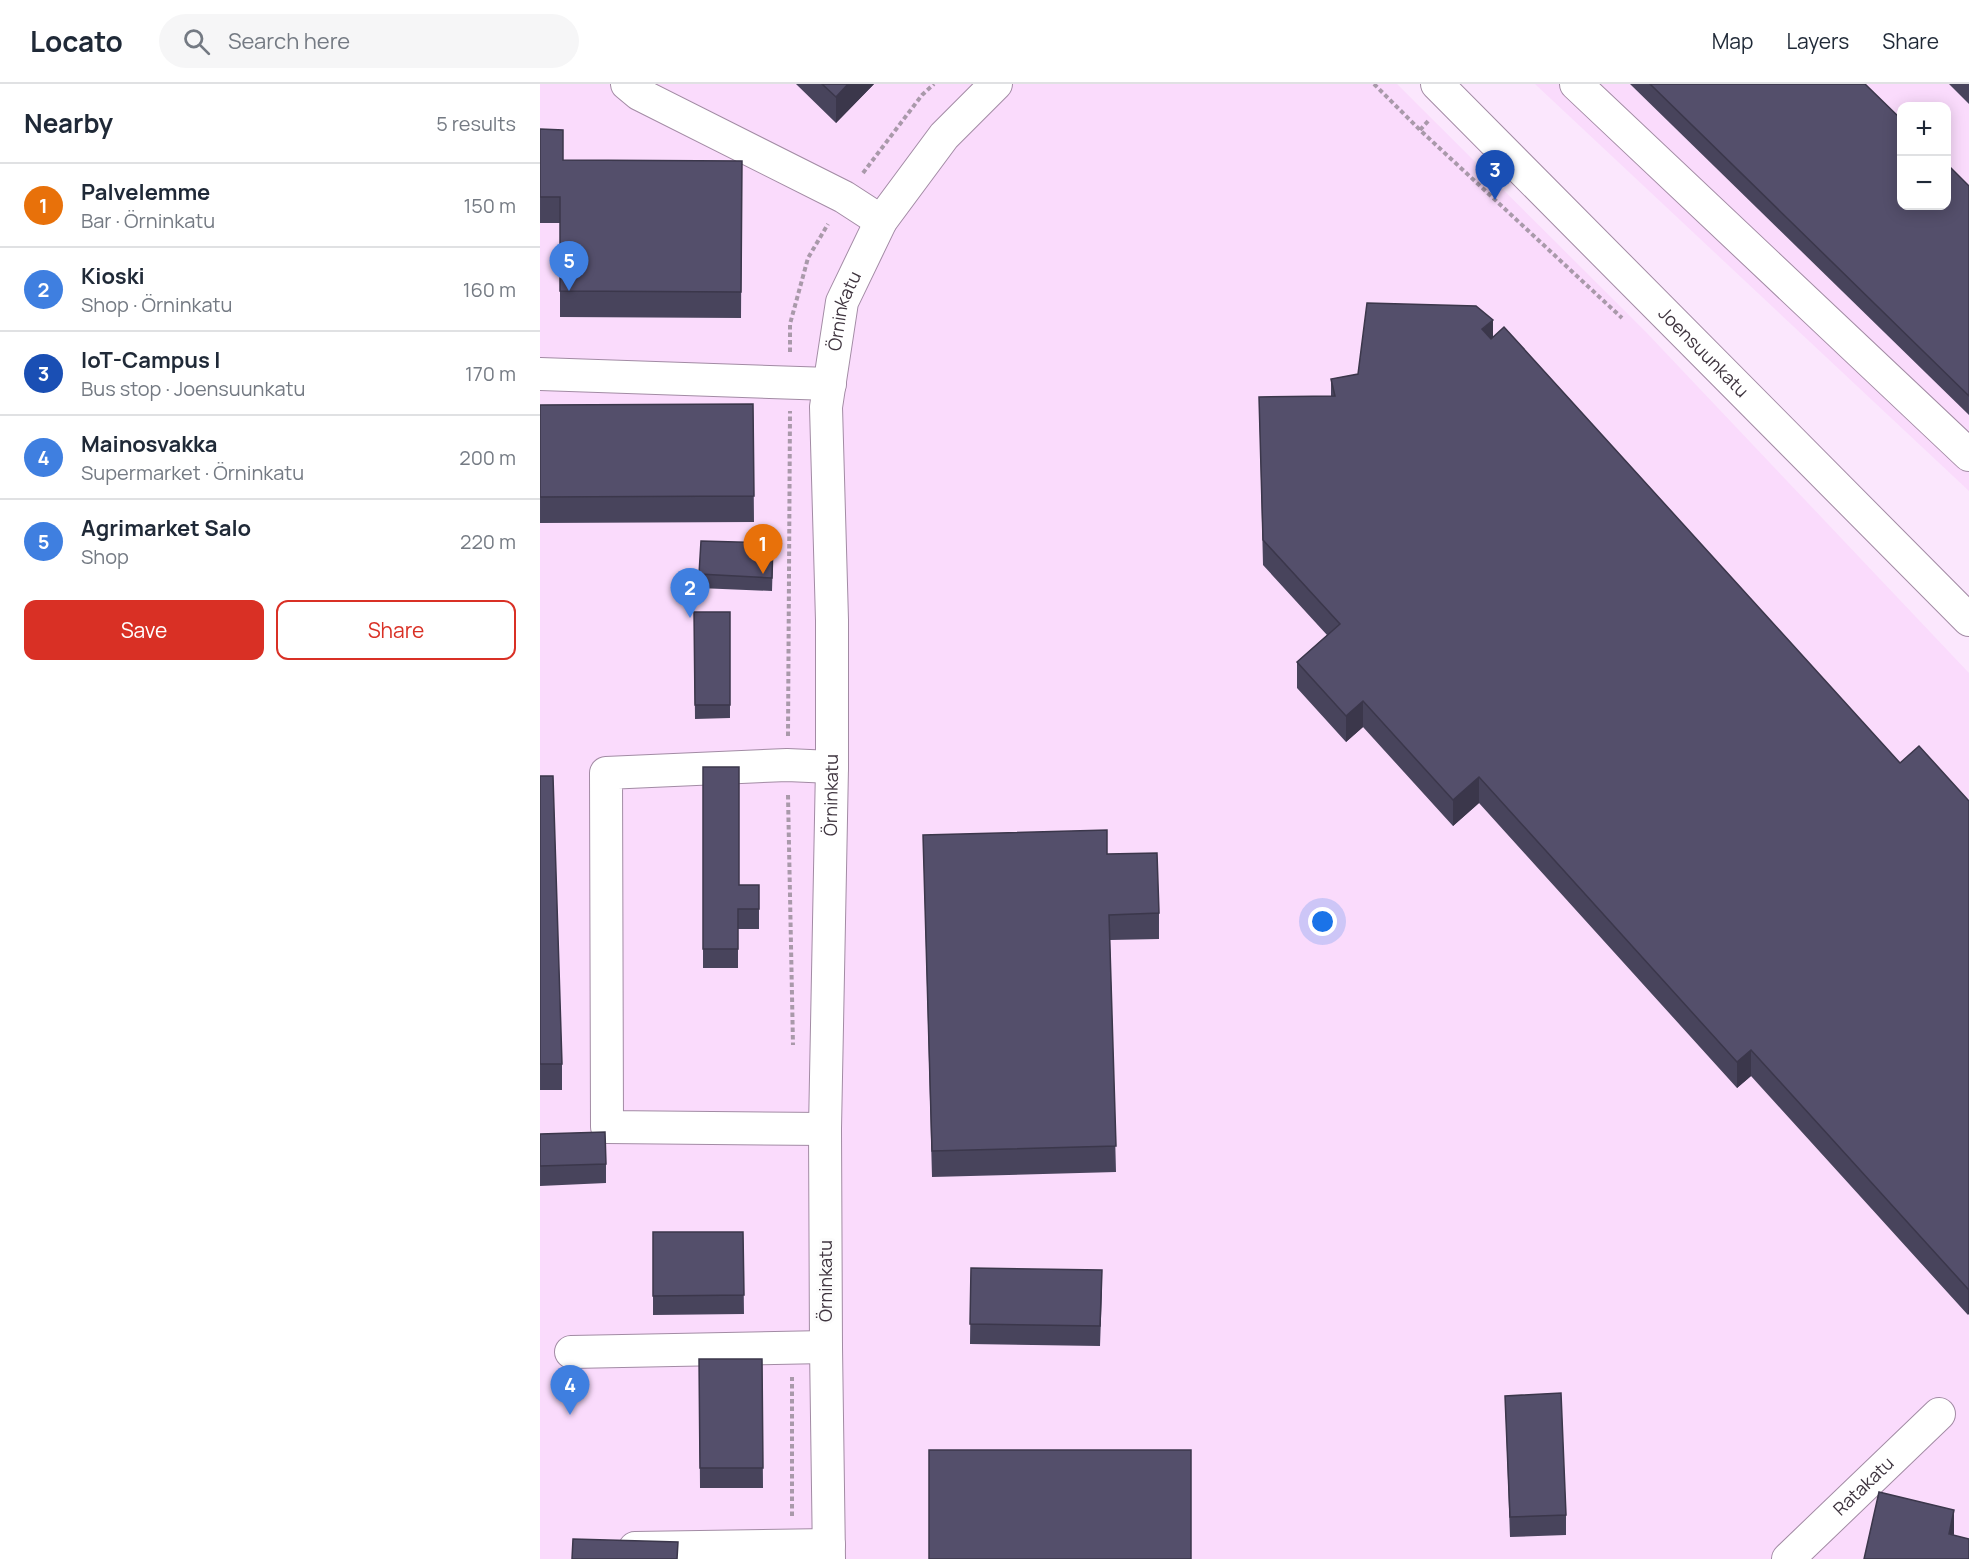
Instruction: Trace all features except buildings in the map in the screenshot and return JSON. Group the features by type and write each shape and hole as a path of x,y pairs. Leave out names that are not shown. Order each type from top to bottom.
{"street":[{"path":"627,84 639,94 844,197 880,220"},
{"name":"Örninkatu","path":"829,1552 825,1129 832,620 826,407 842,302 880,220 944,136 996,84"},
{"name":"Joensuunkatu","path":"1437,84 1969,620"},
{"path":"1576,84 1969,455"},
{"path":"540,374 830,384"},
{"path":"825,1129 607,1127 606,773 787,765 831,767"},
{"path":"571,1352 826,1347"},
{"name":"Ratakatu","path":"1788,1559 1939,1414"},
{"path":"607,1549 829,1552"}],"shaded area":[{"path":"540,84 1397,84 1645,331 1969,673 1969,1559 540,1559"},
{"path":"1535,84 1969,84 1969,491"}],"place":[{"name":"IoT-Campus I","path":"1495,200"},
{"name":"Agrimarket Salo","path":"569,291"},
{"name":"Palvelemme","path":"763,574"},
{"name":"Kioski","path":"690,618"},
{"name":"Mainosvakka","path":"570,1415"}]}
